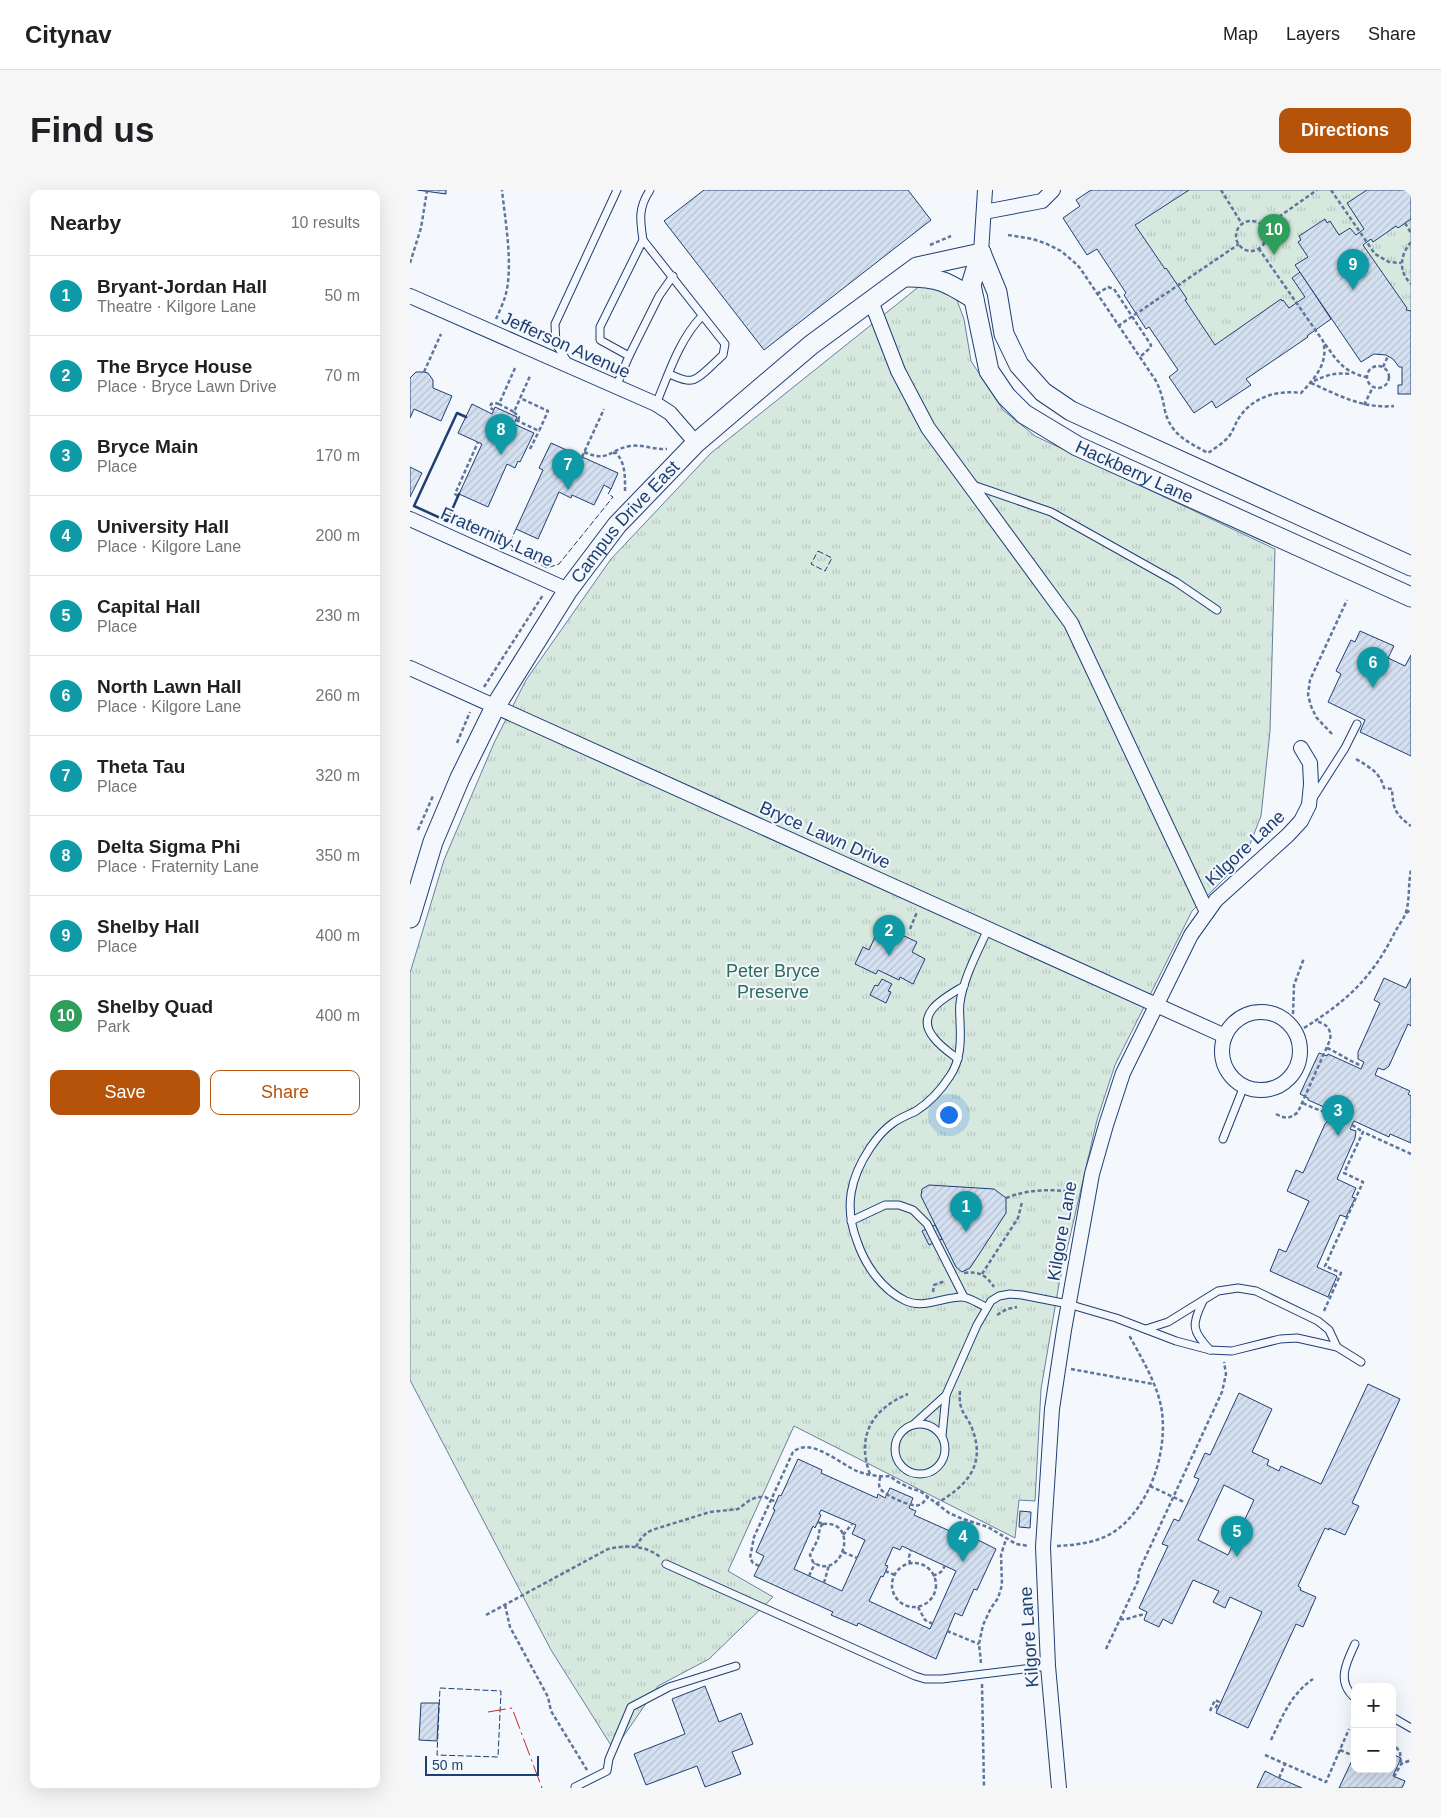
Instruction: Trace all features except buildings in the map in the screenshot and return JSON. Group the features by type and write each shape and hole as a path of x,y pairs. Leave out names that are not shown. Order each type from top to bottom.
{"street":[{"name":"Hackberry Lane","path":"985,190 981,254 971,285 989,371 1006,396 1024,414 1077,446 1411,597"},
{"path":"984,212 1042,201 1053,190"},
{"name":"Hackberry Lane","path":"981,254 997,292 1004,334 1019,365 1043,392 1071,411 1411,566"},
{"name":"Campus Drive East","path":"410,918 433,842 460,778 495,707 568,590 617,525 696,443 811,345 917,267 981,254"},
{"path":"904,277 930,277 951,284 974,298"},
{"name":"Jefferson Avenue","path":"410,296 656,404 670,413 696,443"},
{"path":"871,301 898,372 928,428 1071,623 1207,912"},
{"name":"Fraternity Lane","path":"410,519 568,590"},
{"name":"Bryce Lawn Drive","path":"410,668 1225,1036"},
{"name":"Kilgore Lane","path":"1058,1788 1048,1666 1043,1547 1052,1409 1068,1304 1088,1194 1106,1125 1123,1072 1191,935 1216,900 1301,822 1309,805 1311,784 1310,763 1301,748"},
{"path":"1256,1012 1269,1012 1281,1017 1291,1025 1298,1037 1300,1050 1298,1063 1292,1074 1282,1084 1270,1088 1256,1089 1244,1086 1234,1079 1227,1070 1223,1053 1225,1036 1232,1024 1243,1016 1256,1012"}],"lane":[{"path":"572,368 556,344 555,324 617,190"},
{"path":"650,190 643,202 640,214 644,240 725,344 723,355 697,378 692,380 669,374"},
{"path":"629,356 600,340 600,327 644,240"},
{"path":"616,388 629,356 659,296 673,276"},
{"path":"656,404 678,350 693,326 702,316"},
{"path":"968,483 1051,512 1176,582 1217,610"},
{"path":"1309,805 1329,770 1345,748 1357,724"},
{"path":"986,1307 964,1297 926,1303 908,1302 891,1292 872,1272 861,1254 851,1221 850,1197 853,1180 859,1164 878,1137 892,1124 918,1110 940,1092 952,1074 958,1059 961,1036 960,1004 976,953 988,929"},
{"path":"958,1059 935,1040 928,1031 927,1020 931,1010 939,1002 965,985"},
{"path":"1223,1139 1244,1086"},
{"path":"851,1221 885,1205 899,1205 913,1210 927,1224 964,1297"},
{"path":"1146,1329 1168,1322 1218,1291 1238,1288 1256,1291 1318,1321 1328,1330 1337,1347"},
{"path":"942,1436 946,1395 986,1307 996,1298 1010,1294 1068,1304 1146,1329 1176,1341 1210,1350 1232,1352 1280,1339 1297,1338 1337,1347 1361,1362"},
{"path":"1203,1300 1196,1315 1194,1326 1198,1337 1210,1350"},
{"path":"914,1424 930,1426 942,1436 945,1443 946,1451 939,1465 926,1473 918,1474 904,1468 899,1462 895,1447 901,1433 914,1424 946,1395"},
{"path":"666,1564 925,1679 942,1679 1048,1666"},
{"path":"1351,1694 1344,1679 1345,1666 1355,1644"},
{"path":"575,1787 607,1771 609,1759 631,1707 669,1687 736,1666"},
{"path":"1396,1719 1411,1728"}],"path":[{"path":"490,332 505,296 508,274 507,238 502,190"},
{"path":"1221,190 1242,224"},
{"path":"1263,228 1318,190"},
{"path":"1331,190 1375,254 1389,262 1401,262"},
{"path":"410,263 416,250 427,191"},
{"path":"1256,222 1263,228 1266,236 1263,246 1259,249 1245,250 1239,244 1237,233 1242,224 1256,222"},
{"path":"1405,223 1411,233"},
{"path":"1008,235 1042,241 1061,251 1080,268 1160,389 1173,430 1184,440 1208,453 1228,438 1242,414 1256,400 1279,393 1301,393 1317,376 1323,364 1323,341"},
{"path":"1411,242 1404,251 1401,262 1406,279 1411,284"},
{"path":"1118,326 1239,244"},
{"path":"1259,249 1338,362 1344,369 1366,377"},
{"path":"1097,294 1110,286 1113,288 1151,345 1140,357"},
{"path":"424,372 441,334"},
{"path":"1383,367 1388,356"},
{"path":"1372,367 1383,367 1389,376 1388,383 1382,388 1373,387 1368,383 1367,372 1372,367"},
{"path":"498,404 514,368"},
{"path":"1311,383 1332,374 1354,374"},
{"path":"514,412 530,376"},
{"path":"1311,383 1364,405 1394,406"},
{"path":"1364,405 1373,387"},
{"path":"520,398 548,411 530,449"},
{"path":"494,410 490,408 495,402 514,412 519,417 517,420 539,431"},
{"path":"582,457 604,409"},
{"path":"458,496 454,494 478,442"},
{"path":"584,452 596,457 602,457 631,446 659,450 667,449"},
{"path":"612,453 616,454 621,460 625,471 625,493"},
{"path":"1332,734 1316,717 1308,695 1310,680 1347,600"},
{"path":"1356,758 1376,772 1382,780 1384,788 1392,789 1392,805 1398,816 1411,826"},
{"path":"1304,1028 1334,1009 1353,992 1370,974 1386,951 1406,913 1411,870"},
{"path":"1406,913 1411,910"},
{"path":"1293,1014 1294,985 1304,958"},
{"path":"1276,1114 1288,1118 1298,1112 1327,1048 1331,1034 1330,1028 1321,1022 1315,1021"},
{"path":"1327,1048 1362,1066"},
{"path":"1302,1103 1338,1118"},
{"path":"1352,1125 1411,1154"},
{"path":"1324,1311 1341,1273 1324,1266 1363,1182 1344,1173 1363,1132"},
{"path":"1006,1198 1021,1192 1037,1190 1062,1190 1088,1194"},
{"path":"982,1274 1018,1218 1022,1202"},
{"path":"992,1321 997,1315 1007,1309 1020,1306"},
{"path":"759,1566 753,1563 750,1558 754,1537 774,1501 793,1452 798,1448 813,1448 859,1472 880,1477 890,1476 912,1489 920,1491 949,1513 988,1527 1016,1544 1043,1547 1084,1544 1102,1538 1118,1529 1131,1516 1150,1486 1161,1451 1162,1411 1158,1394 1129,1335"},
{"path":"1106,1649 1138,1581 1139,1571 1222,1392 1226,1374 1224,1362"},
{"path":"1069,1369 1153,1384"},
{"path":"936,1504 954,1493 968,1480 976,1456 974,1431 961,1411 961,1389"},
{"path":"870,1474 866,1463 865,1439 870,1425 880,1411 892,1401 908,1394"},
{"path":"880,1477 880,1489 885,1494 912,1506 922,1504 928,1497"},
{"path":"1150,1486 1184,1502"},
{"path":"636,1547 645,1533 652,1530 710,1512 738,1509 750,1500 758,1497 765,1497 774,1501"},
{"path":"818,1522 836,1527 843,1535 845,1546 843,1552 840,1558 829,1565 815,1563 810,1555 818,1539 820,1527 823,1524"},
{"path":"843,1535 852,1524"},
{"path":"486,1615 608,1549 620,1546 636,1547 659,1555 666,1564"},
{"path":"910,1564 911,1550"},
{"path":"843,1552 856,1558"},
{"path":"809,1576 815,1563"},
{"path":"910,1564 920,1564 927,1567 933,1576 936,1586 934,1593 924,1604 918,1607 904,1604 898,1600 892,1587 895,1575 900,1568 910,1564"},
{"path":"824,1583 829,1565"},
{"path":"933,1576 941,1572 945,1566"},
{"path":"885,1571 895,1575"},
{"path":"505,1605 510,1627 548,1697 551,1711 592,1780"},
{"path":"918,1607 925,1620 932,1624"},
{"path":"1120,1619 1146,1615"},
{"path":"947,1631 979,1644"},
{"path":"1271,1740 1294,1696 1305,1684 1313,1679"},
{"path":"1210,1711 1215,1700 1219,1702 1217,1710"},
{"path":"1265,1755 1326,1782 1349,1729"},
{"path":"1394,1777 1401,1764 1400,1752 1396,1747"},
{"path":"1340,1750 1351,1755"},
{"path":"1401,1764 1411,1760"},
{"path":"1279,1778 1285,1764"}],"green space":[{"path":"1150,190 1411,190 1411,371 1358,293 1221,383 1112,217"},
{"name":"Peter Bryce Preserve","path":"921,285 941,285 955,295 964,319 971,361 1003,410 1035,436 1275,549 1270,731 1261,816 1250,844 1228,875 1192,911 1115,1065 1097,1120 1059,1284 1041,1389 1035,1501 1019,1500 1015,1538 794,1426 728,1571 773,1597 709,1659 658,1686 614,1750 551,1650 410,1380 410,973 444,860 494,743 526,680 611,559 711,453"}],"fence":[{"path":"516,529 509,544 513,546 511,550 547,568 559,564 613,497 608,494 611,489"},
{"path":"818,551 832,558 825,571 811,564 818,551"},
{"path":"440,1688 501,1691 498,1757 437,1755 440,1688"}],"wall":[{"path":"459,494 447,521 414,506 457,413 466,417"}],"power":[{"path":"488,1712 512,1708 542,1788"}],"place":[{"name":"Shelby Quad","path":"1274,255"},
{"name":"Shelby Hall","path":"1353,290"},
{"name":"Delta Sigma Phi","path":"501,455"},
{"name":"Theta Tau","path":"568,490"},
{"name":"North Lawn Hall","path":"1373,688"},
{"name":"The Bryce House","path":"889,956"},
{"name":"Bryce Main","path":"1338,1136"},
{"name":"Bryant-Jordan Hall","path":"966,1232"},
{"name":"Capital Hall","path":"1237,1557"},
{"name":"University Hall","path":"963,1562"}]}
